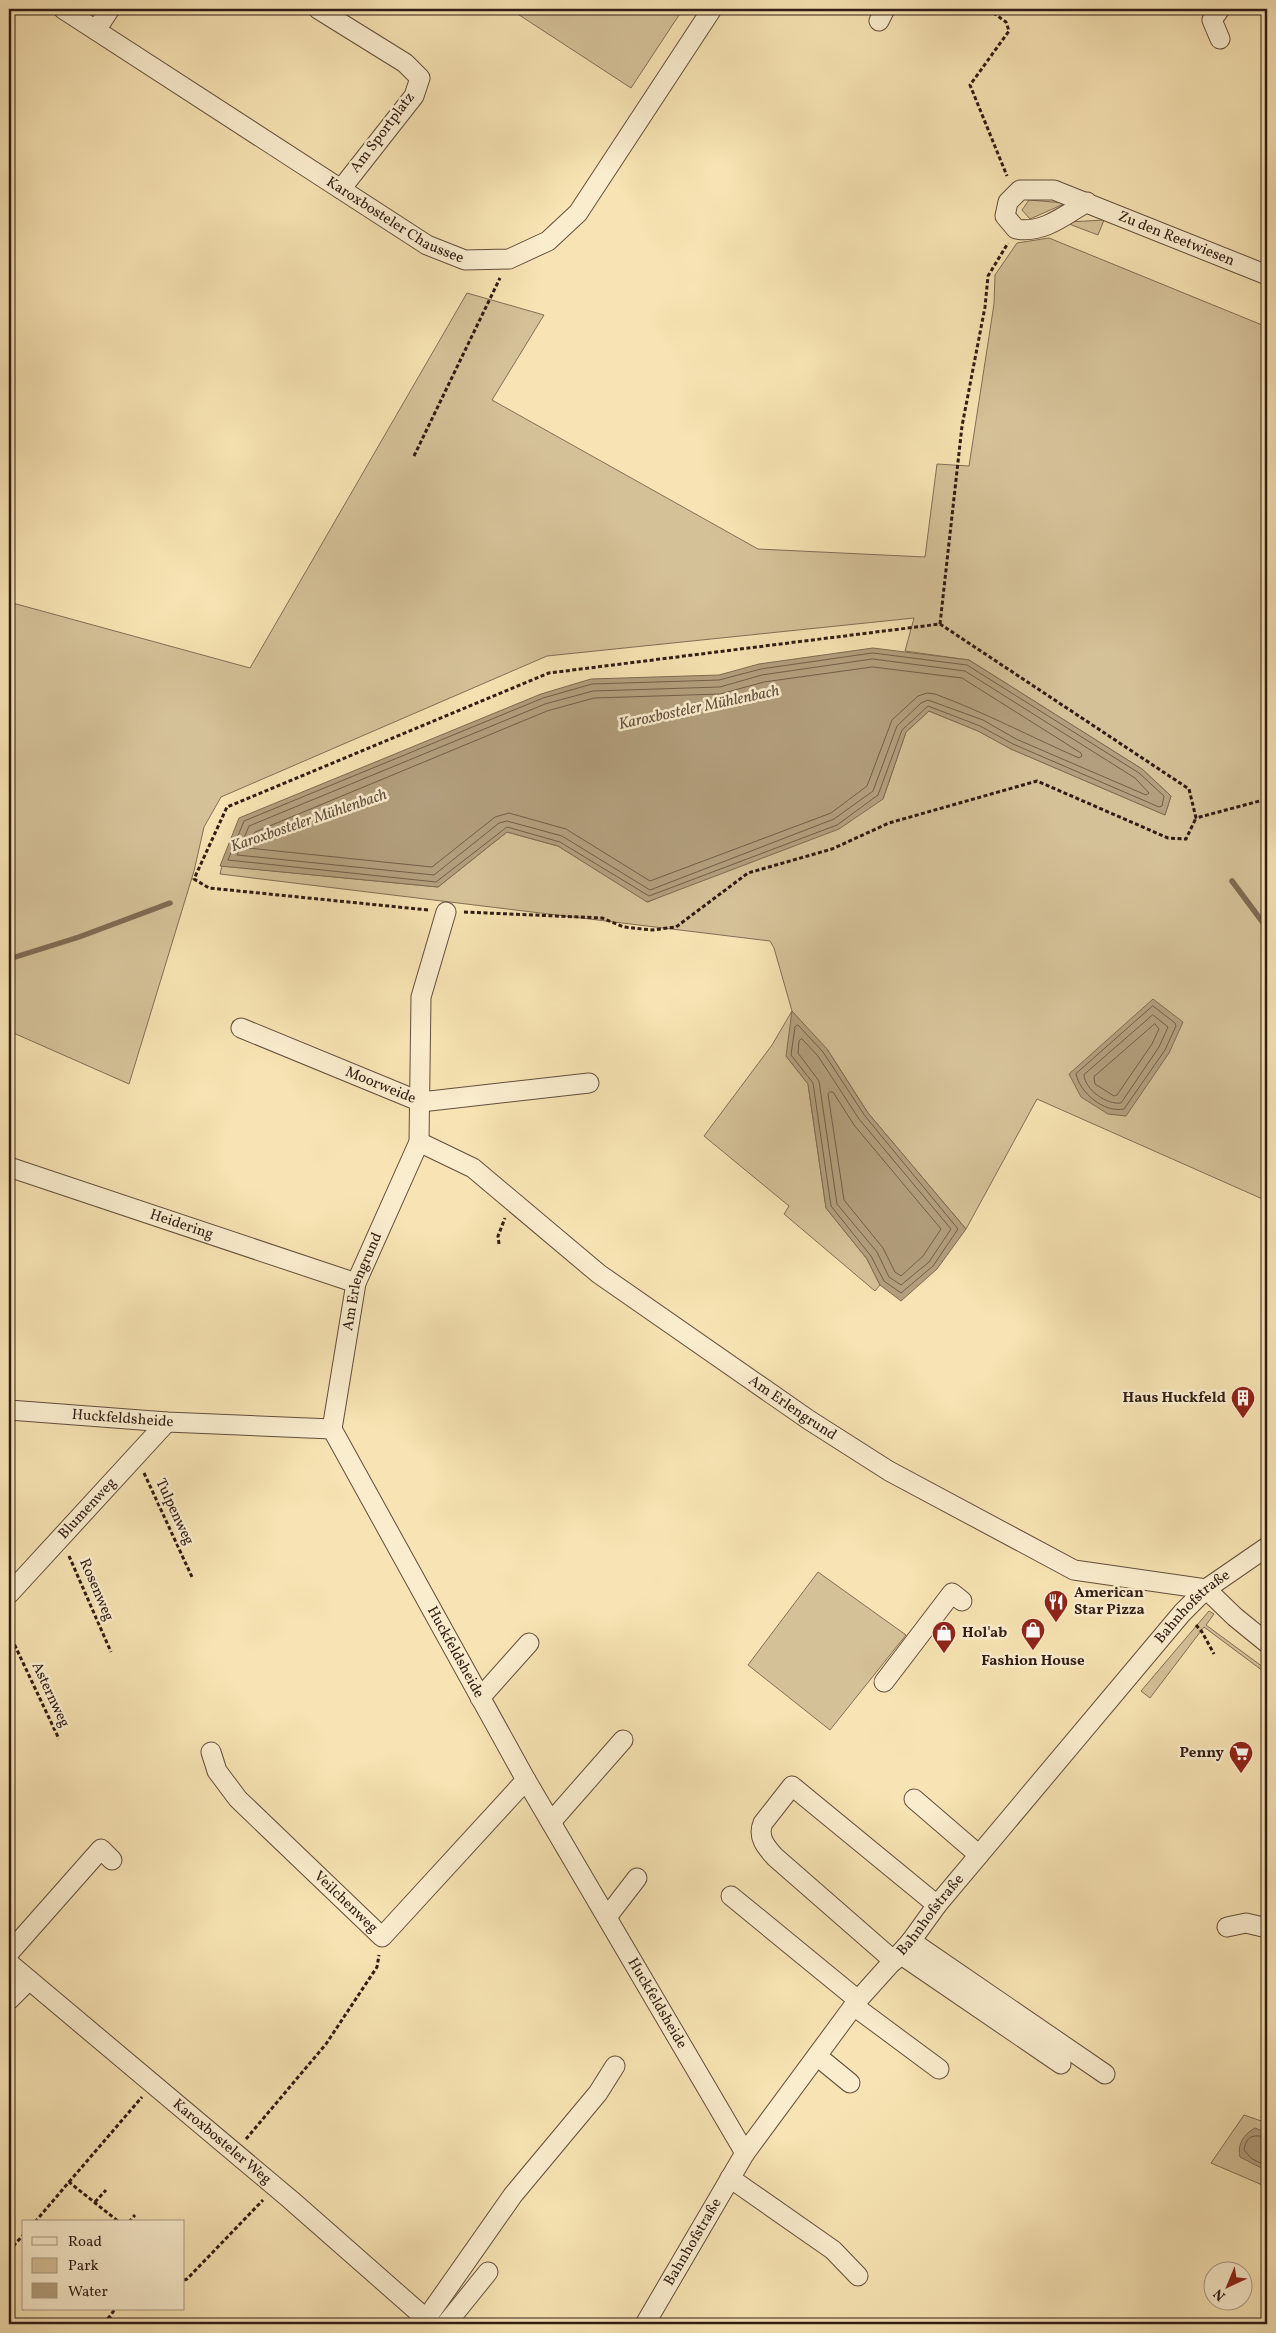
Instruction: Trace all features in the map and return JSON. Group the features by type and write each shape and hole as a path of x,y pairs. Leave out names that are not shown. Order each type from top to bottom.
{"street":[{"name":"Karoxbosteler Chaussee","path":"62,9 428,245 465,260 509,260 548,241 578,213 712,9"},
{"path":"96,30 110,9"},
{"name":"Am Sportplatz","path":"318,9 405,62 420,78 414,96 341,189"},
{"path":"1220,9 1212,20 1220,39"},
{"name":"Zu den Reetwiesen","path":"1012,196 1020,190 1054,190 1267,275"},
{"path":"1012,196 1004,209 1005,216 1016,229 1024,231 1049,226 1087,202"},
{"name":"Am Erlengrund","path":"332,1429 356,1283 419,1142 421,997 446,912"},
{"name":"Moorweide","path":"241,1028 421,1102 589,1083"},
{"name":"Am Erlengrund","path":"419,1142 473,1168 599,1274 809,1420 889,1471 1074,1570 1206,1589"},
{"name":"Heidering","path":"9,1167 356,1283"},
{"name":"Huckfeldsheide","path":"9,1410 167,1422 332,1429 526,1780 745,2153"},
{"name":"Blumenweg","path":"9,1594 167,1422"},
{"name":"Bahnhofstraße","path":"645,2324 745,2153 856,2003 902,1952 937,1905 1182,1613 1206,1589 1267,1547"},
{"path":"1206,1589 1267,1644"},
{"path":"884,1682 952,1593 962,1601"},
{"path":"480,1698 529,1643"},
{"path":"550,1822 623,1740"},
{"name":"Veilchenweg","path":"211,1752 217,1771 238,1799 382,1937 526,1780"},
{"path":"937,1905 792,1786 763,1823 760,1830 762,1839 775,1857 902,1952 1060,2064"},
{"path":"914,1799 979,1855"},
{"path":"9,1953 101,1849 112,1860"},
{"path":"607,1918 637,1878"},
{"path":"731,1896 856,2003 939,2069"},
{"path":"1227,1927 1246,1923 1267,1928"},
{"path":"902,1952 1105,2074"},
{"name":"Karoxbosteler Weg","path":"9,1963 275,2186 429,2322"},
{"path":"9,2000 29,1980"},
{"path":"817,2056 850,2083"},
{"path":"429,2322 513,2195 598,2093 615,2066"},
{"path":"730,2178 833,2250 858,2276"},
{"path":"446,2324 488,2272"}],"path":[{"path":"988,9 1006,22 1009,31 970,85 1008,179 1012,196"},
{"path":"940,624 962,426 985,307 988,276 1016,229"},
{"path":"414,456 509,260"},
{"path":"940,624 1189,789 1196,818 1186,839 1168,838 1037,781 888,823 832,849 748,872 676,927 652,930 624,927 602,918 446,912 208,888 194,879 227,807 549,673 940,624"},
{"path":"1196,818 1267,799"},
{"path":"499,1244 498,1236 513,1202"},
{"name":"Tulpenweg","path":"136,1456 192,1577"},
{"name":"Rosenweg","path":"61,1537 110,1652"},
{"path":"1182,1613 1202,1632 1214,1654"},
{"name":"Asternweg","path":"9,1633 59,1739"},
{"path":"234,2152 326,2044 377,1967 382,1937"},
{"path":"36,2220 153,2084"},
{"path":"69,2182 117,2220"},
{"path":"185,2280 275,2186"},
{"path":"95,2202 106,2190"},
{"path":"131,2220 135,2215"},
{"path":"9,2250 22,2236"},
{"path":"104,2324 114,2310"},
{"path":"109,2317 116,2324"}],"green space":[{"path":"510,9 683,9 631,88"},
{"path":"1029,200 1066,203 1030,219 1022,210"},
{"path":"1104,220 1098,235 1069,224 1069,222"},
{"path":"1049,238 1267,327 1267,1201 1037,1099 966,1229 868,1113 827,1049 786,1056 808,1084 826,1208 867,1259 880,1285 875,1291 784,1214 789,1206 704,1136 772,1045 792,1011 774,948 770,941 220,874 222,866 438,887 507,832 558,846 648,902 883,799 906,732 929,711 978,731 1011,749 1165,815 1171,796 1142,769 969,660 905,651 914,618 547,656 221,797 204,827 194,871 129,1084 9,1031 9,602 250,668 467,293 544,315 492,400 758,549 925,557 937,464 969,466 994,304 995,275 1017,243"},
{"path":"818,1572 906,1635 830,1730 748,1665"},
{"path":"1209,1611 1214,1614 1206,1625 1267,1670 1267,1674 1204,1627 1150,1698 1141,1691"},
{"path":"1244,2115 1267,2123 1267,2187 1211,2163"}],"water":[{"path":"873,648 969,660 1142,769 1171,796 1165,815 1011,749 978,731 929,711 906,732 883,799 839,829 647,902 558,846 507,832 438,887 220,866 239,818 541,694 591,679 719,675 759,664"},
{"path":"1153,999 1183,1022 1169,1053 1126,1116 1108,1114 1081,1097 1069,1074"},
{"path":"792,1011 827,1049 868,1113 966,1229 937,1269 901,1301 880,1285 867,1259 826,1208 808,1084 786,1056"},
{"path":"1255,2128 1267,2133 1267,2171 1240,2157 1239,2152 1242,2140"}],"waterway":[{"name":"Karoxbosteler Mühlenbach","path":"1232,881 1267,928"},
{"name":"Karoxbosteler Mühlenbach","path":"9,959 79,937 170,903"}],"place":[{"name":"Haus Huckfeld","path":"1243,1419"},
{"name":"American Star Pizza","path":"1056,1623"},
{"name":"Fashion House","path":"1033,1651"},
{"name":"Hol'ab","path":"944,1654"},
{"name":"Penny","path":"1241,1774"}]}
